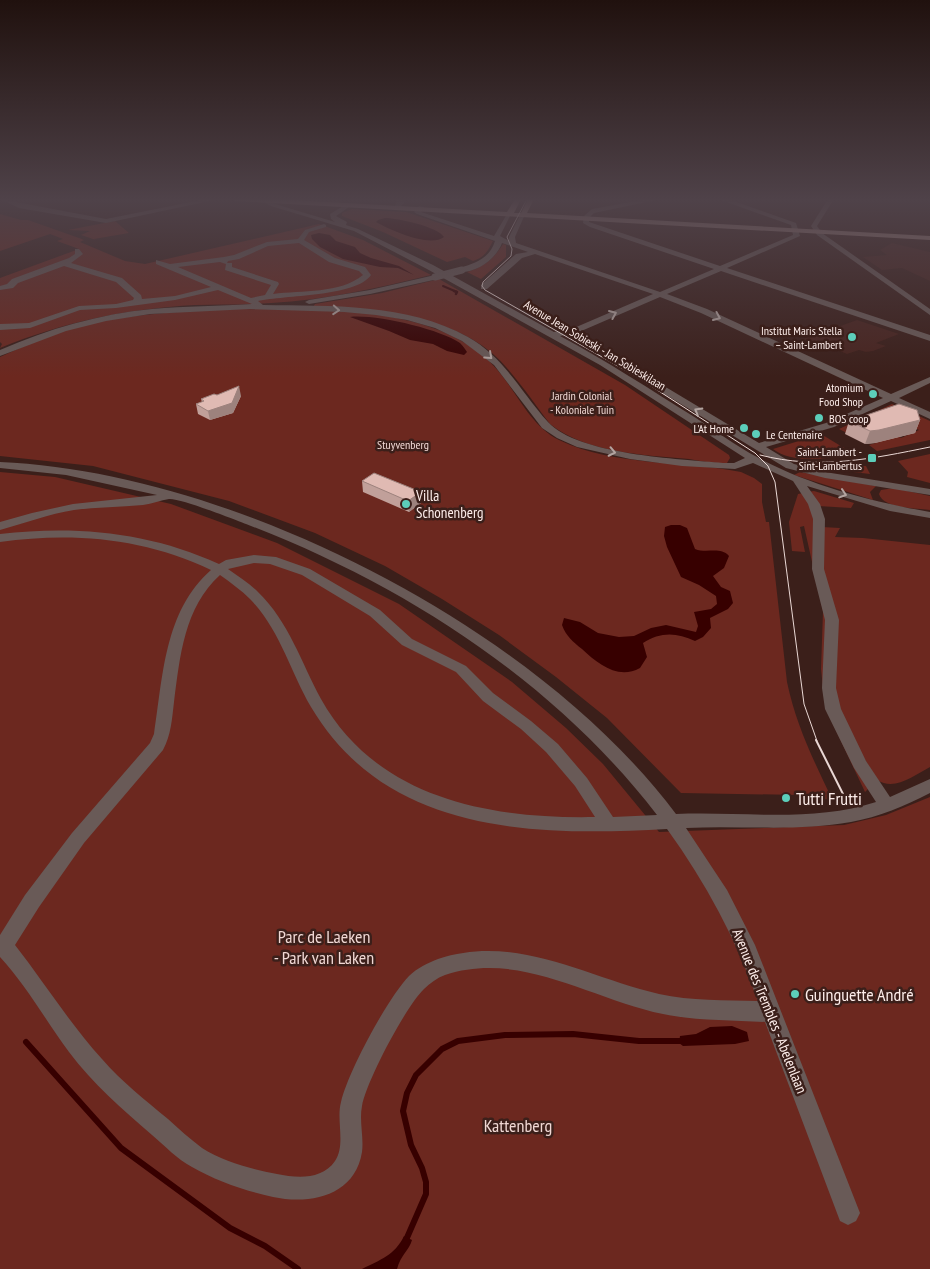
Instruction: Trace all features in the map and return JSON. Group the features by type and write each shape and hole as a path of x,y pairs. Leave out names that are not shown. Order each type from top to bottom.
{"street":[{"path":"0,288 10,286 14,281 63,264 74,258"},
{"path":"170,266 225,262 233,258"},
{"path":"255,304 268,296 344,286 362,280 367,275 362,269 330,258"},
{"name":"Avenue Jean Sobieski - Jan Sobieskilaan","path":"412,258 462,284 623,375 753,459 796,479 894,509 930,515"},
{"name":"Avenue Jean Sobieski - Jan Sobieskilaan","path":"429,258 463,273"},
{"path":"0,353 54,331 103,318 166,310 301,303 349,296 435,276 463,273 489,258"},
{"name":"Avenue Jean Sobieski - Jan Sobieskilaan","path":"516,258 481,285 634,371 787,465"},
{"path":"552,258 707,313 930,416"},
{"path":"691,258 929,340"},
{"path":"552,335 576,330 741,258"},
{"path":"853,258 930,313"},
{"path":"159,262 255,304 384,314 420,322 450,332 474,344 489,356 546,426 555,433 571,441 632,456 735,466 753,459 756,447 826,426 930,380"},
{"path":"225,262 228,268 275,284 268,296"},
{"path":"63,264 119,280 138,297 137,302"},
{"path":"0,327 30,325 79,308 116,306 185,296 219,287"},
{"name":"Avenue des Trembles - Abelenlaan","path":"0,465 50,468 170,495 226,512 274,530 341,559 403,593 500,656 554,696 590,728 628,767 674,821 723,899 755,967 848,1213"},
{"path":"776,470 787,465 817,474 930,492"},
{"path":"796,479 814,504 819,519 818,569 832,620 829,688 833,709 860,764 887,805"},
{"path":"894,486 880,487 874,493 876,500 894,509"},
{"path":"0,526 65,509 96,504 152,501 170,495"},
{"path":"0,538 62,533 110,537 180,553 220,570 243,585 269,612 281,631 324,719 337,736 382,775 425,798 451,808 535,822 608,823 825,819 863,813 887,805 930,785"},
{"path":"608,823 581,782 552,748 526,725 488,697 461,669 407,642 366,607 323,581 297,569 262,558 226,564 196,594 179,629 172,656 162,734 157,746 78,838 1,947 18,964 87,1058 127,1100 184,1148 200,1159 240,1176 262,1183 305,1190 322,1186 335,1178 345,1166 351,1150 351,1102 359,1083 414,984 427,974 440,968 460,961 490,958 506,960 560,972 616,992 662,1004 772,1012"}],"shaded area":[{"path":"342,258 372,258 399,266 414,275 398,268 380,267"},
{"path":"865,258 930,258 930,281 902,268 882,270"},
{"path":"350,317 390,320 423,328 460,343 467,352 464,355 447,351 433,344 410,340"},
{"name":"Institut Maris Stella – Saint-Lambert","path":"857,320 899,334 876,343 886,346 873,351 859,350 847,354 835,349 829,351 804,339"},
{"path":"680,525 687,528 695,549 722,551 729,556 724,568 713,576 721,587 730,591 733,603 728,609 710,618 711,628 703,637 695,641 675,635 662,635 649,639 643,643 647,657 640,668 624,672 609,669 595,660 570,638 562,625 564,618 580,622 598,633 619,637 634,636 651,628 666,625 696,632 698,626 694,612 711,609 717,604 716,596 699,585 681,577 664,536 665,527"},
{"path":"732,1026 747,1032 749,1041 735,1044 683,1046 679,1043 680,1036 696,1034 710,1027"},
{"path":"404,1236 412,1240 397,1269 362,1269 381,1260 392,1252"}],"green space":[{"path":"54,258 118,258 145,264 170,258 398,258 431,275 371,289 311,299 262,304 169,307 95,318 48,331 0,348 2,344 0,342 0,278"},
{"path":"439,258 461,258 447,262"},
{"path":"467,258 479,258 477,259 473,261"},
{"path":"491,258 505,258 481,279 467,272 478,268"},
{"name":"Jardin Colonial - Koloniale Tuin","path":"439,279 625,385 729,455 730,458 727,463 635,454 598,447 581,441 565,434 550,424 507,368 492,353 473,339 452,329 406,317 383,313 313,307 315,304 382,293"},
{"name":"Stuyvenberg","path":"236,309 300,309 369,314 403,320 436,329 465,343 490,362 507,382 530,415 548,433 559,440 603,455 741,472 762,484 762,502 766,522 769,522 787,682 800,727 832,799 802,800 799,795 681,793 607,718 556,677 499,635 385,566 315,533 229,501 93,466 0,456 0,357 49,336 89,324 152,314"},
{"path":"892,404 930,421 930,440 877,451 869,445 898,436 901,438 919,430 915,428 847,433 839,429"},
{"path":"821,434 854,454 801,459 781,454 773,449"},
{"path":"930,454 930,483 907,477 908,472 898,461"},
{"path":"866,466 870,474 811,467"},
{"name":"Parc de Laeken - Park van Laken","path":"0,472 55,477 171,504 277,543 399,604 512,682 566,728 603,764 659,832 844,825 886,815 930,797 930,1269 0,1269"},
{"path":"800,472 876,486 870,492 873,500 794,475"},
{"path":"894,488 930,496 930,510 901,507 887,503 879,494 881,490"},
{"path":"814,491 854,503 851,508 818,506 807,492"},
{"path":"803,493 811,505 827,606 826,669 869,788 865,792 832,722 824,698 821,669 823,611 804,526 800,527 805,552 792,551 789,522 798,494"},
{"path":"822,527 840,528 835,537 930,545 930,767 904,781 890,784 877,780 838,714 820,564"}],"building":[{"path":"239,386 232,403 208,411 196,404 204,401 201,399"},
{"path":"899,404 917,410 920,420 870,431 849,421"},
{"path":"374,473 421,492 408,501 362,481"}],"waterway":[{"path":"443,286 457,292"},
{"path":"406,1240 426,1194 426,1182 422,1168 411,1145 403,1111 407,1093 416,1075 442,1049 458,1041 505,1035 573,1034 639,1041 682,1041"},
{"path":"26,1042 121,1148 230,1228 265,1246 298,1269"}],"tram line":[{"path":"509,258 483,282 482,286 485,290 637,377 755,453 768,466 775,482 804,704 817,741"},
{"path":"760,455 803,462 824,462 866,459 930,447"},
{"path":"816,740 843,794"}],"place":[{"name":"Institut Maris Stella – Saint-Lambert","path":"852,337"},
{"name":"Atomium Food Shop","path":"873,394"},
{"name":"BOS coop","path":"819,418"},
{"name":"L'At Home","path":"744,428"},
{"name":"Le Centenaire","path":"756,434"},
{"name":"Saint-Lambert - Sint-Lambertus","path":"872,458"},
{"name":"Villa Schonenberg","path":"406,504"},
{"name":"Tutti Frutti","path":"786,798"},
{"name":"Guinguette André","path":"795,994"}],"park label":[{"name":"Kattenberg","path":"518,1125"}]}
